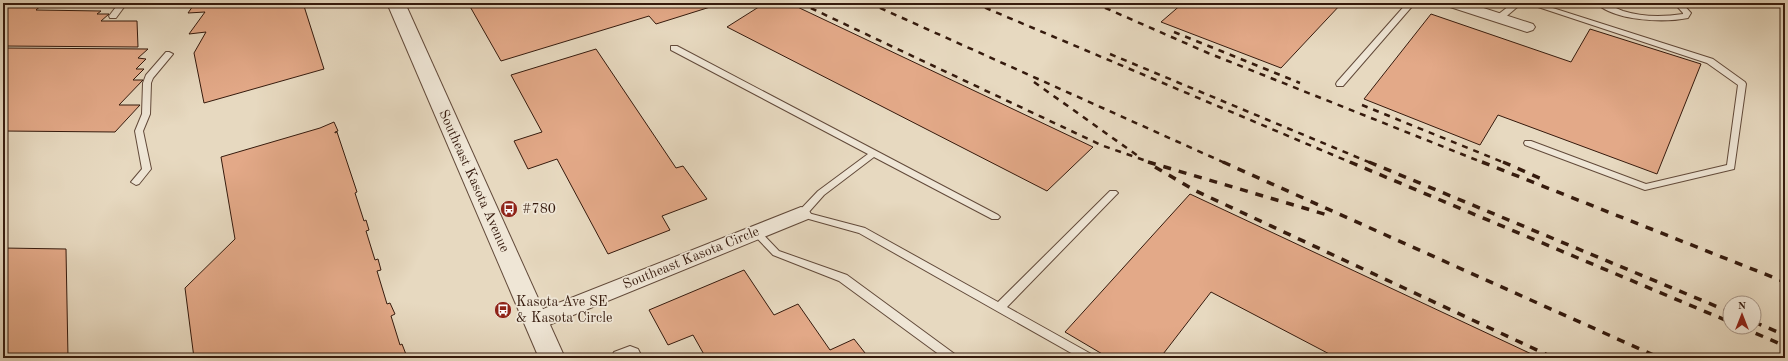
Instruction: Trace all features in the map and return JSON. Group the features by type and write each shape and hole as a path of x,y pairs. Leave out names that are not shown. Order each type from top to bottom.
{"street":[{"name":"Southeast Kasota Avenue","path":"396,3 552,358"},
{"path":"1452,3 1467,6 1527,27"},
{"name":"Southeast Kasota Circle","path":"536,321 802,214"}],"lane":[{"path":"113,16 123,3"},
{"path":"1340,84 1411,3"},
{"path":"1499,18 1518,3"},
{"path":"1528,143 1645,187 1731,167 1742,84 1710,61 1530,3"},
{"path":"1600,3 1629,15 1662,20 1685,16 1687,13 1685,9 1678,3"},
{"path":"674,48 995,217"},
{"path":"136,182 147,169 139,131 146,114 147,83 149,77 169,54"},
{"path":"874,154 821,193 802,214 862,230 1089,358"},
{"path":"999,308 1113,193"},
{"path":"756,232 776,253 843,278 952,358"}],"building":[{"path":"195,3 303,3 324,69 204,103 194,53 206,32 189,34 205,12 188,13"},
{"path":"468,3 723,3 656,24 649,16 501,61"},
{"path":"765,3 789,3 1093,147 1047,191 727,27"},
{"path":"1183,3 1342,3 1281,68 1161,22"},
{"path":"12,4 43,4 36,10 101,11 97,14 109,14 101,21 137,21 138,47 3,46 3,12"},
{"path":"1431,14 1571,62 1590,29 1701,64 1657,174 1498,115 1480,145 1364,99"},
{"path":"3,48 148,49 138,58 146,59 136,69 144,69 133,80 143,80 119,105 140,105 115,132 3,131"},
{"path":"596,49 676,168 683,166 707,199 662,216 670,230 608,254 557,159 528,169 514,141 542,132 511,75"},
{"path":"334,122 338,131 335,133 337,132 357,192 355,193 364,221 366,220 369,230 366,231 375,260 378,259 381,270 377,271 387,304 390,303 395,314 391,316 400,345 402,344 407,357 194,358 185,288 235,239 221,157 320,128"},
{"path":"1190,194 1540,358 1337,358 1211,292 1160,358 1109,358 1065,332"},
{"path":"3,248 66,249 68,358 3,358"},
{"path":"744,270 774,315 798,304 830,350 854,339 869,358 706,358 693,335 668,345 649,310"}],"railway":[{"path":"800,3 1101,145 1152,163"},
{"path":"869,3 1225,163"},
{"path":"974,3 1352,163"},
{"path":"1094,3 1208,53 1484,163"},
{"path":"1174,32 1300,83"},
{"path":"1110,54 1371,163"},
{"path":"1034,82 1138,156"},
{"path":"1362,105 1505,163"},
{"path":"1148,162 1331,216"},
{"path":"1223,162 1660,358"},
{"path":"1350,162 1722,319"},
{"path":"1369,162 1722,309"},
{"path":"1482,162 1785,282"},
{"path":"1503,162 1544,180"},
{"path":"1155,167 1196,191 1554,358"},
{"path":"1762,325 1785,335"},
{"path":"1760,335 1785,346"}],"place":[{"name":"#780","path":"509,209"},
{"name":"Kasota Ave SE & Kasota Circle","path":"503,310"}]}
